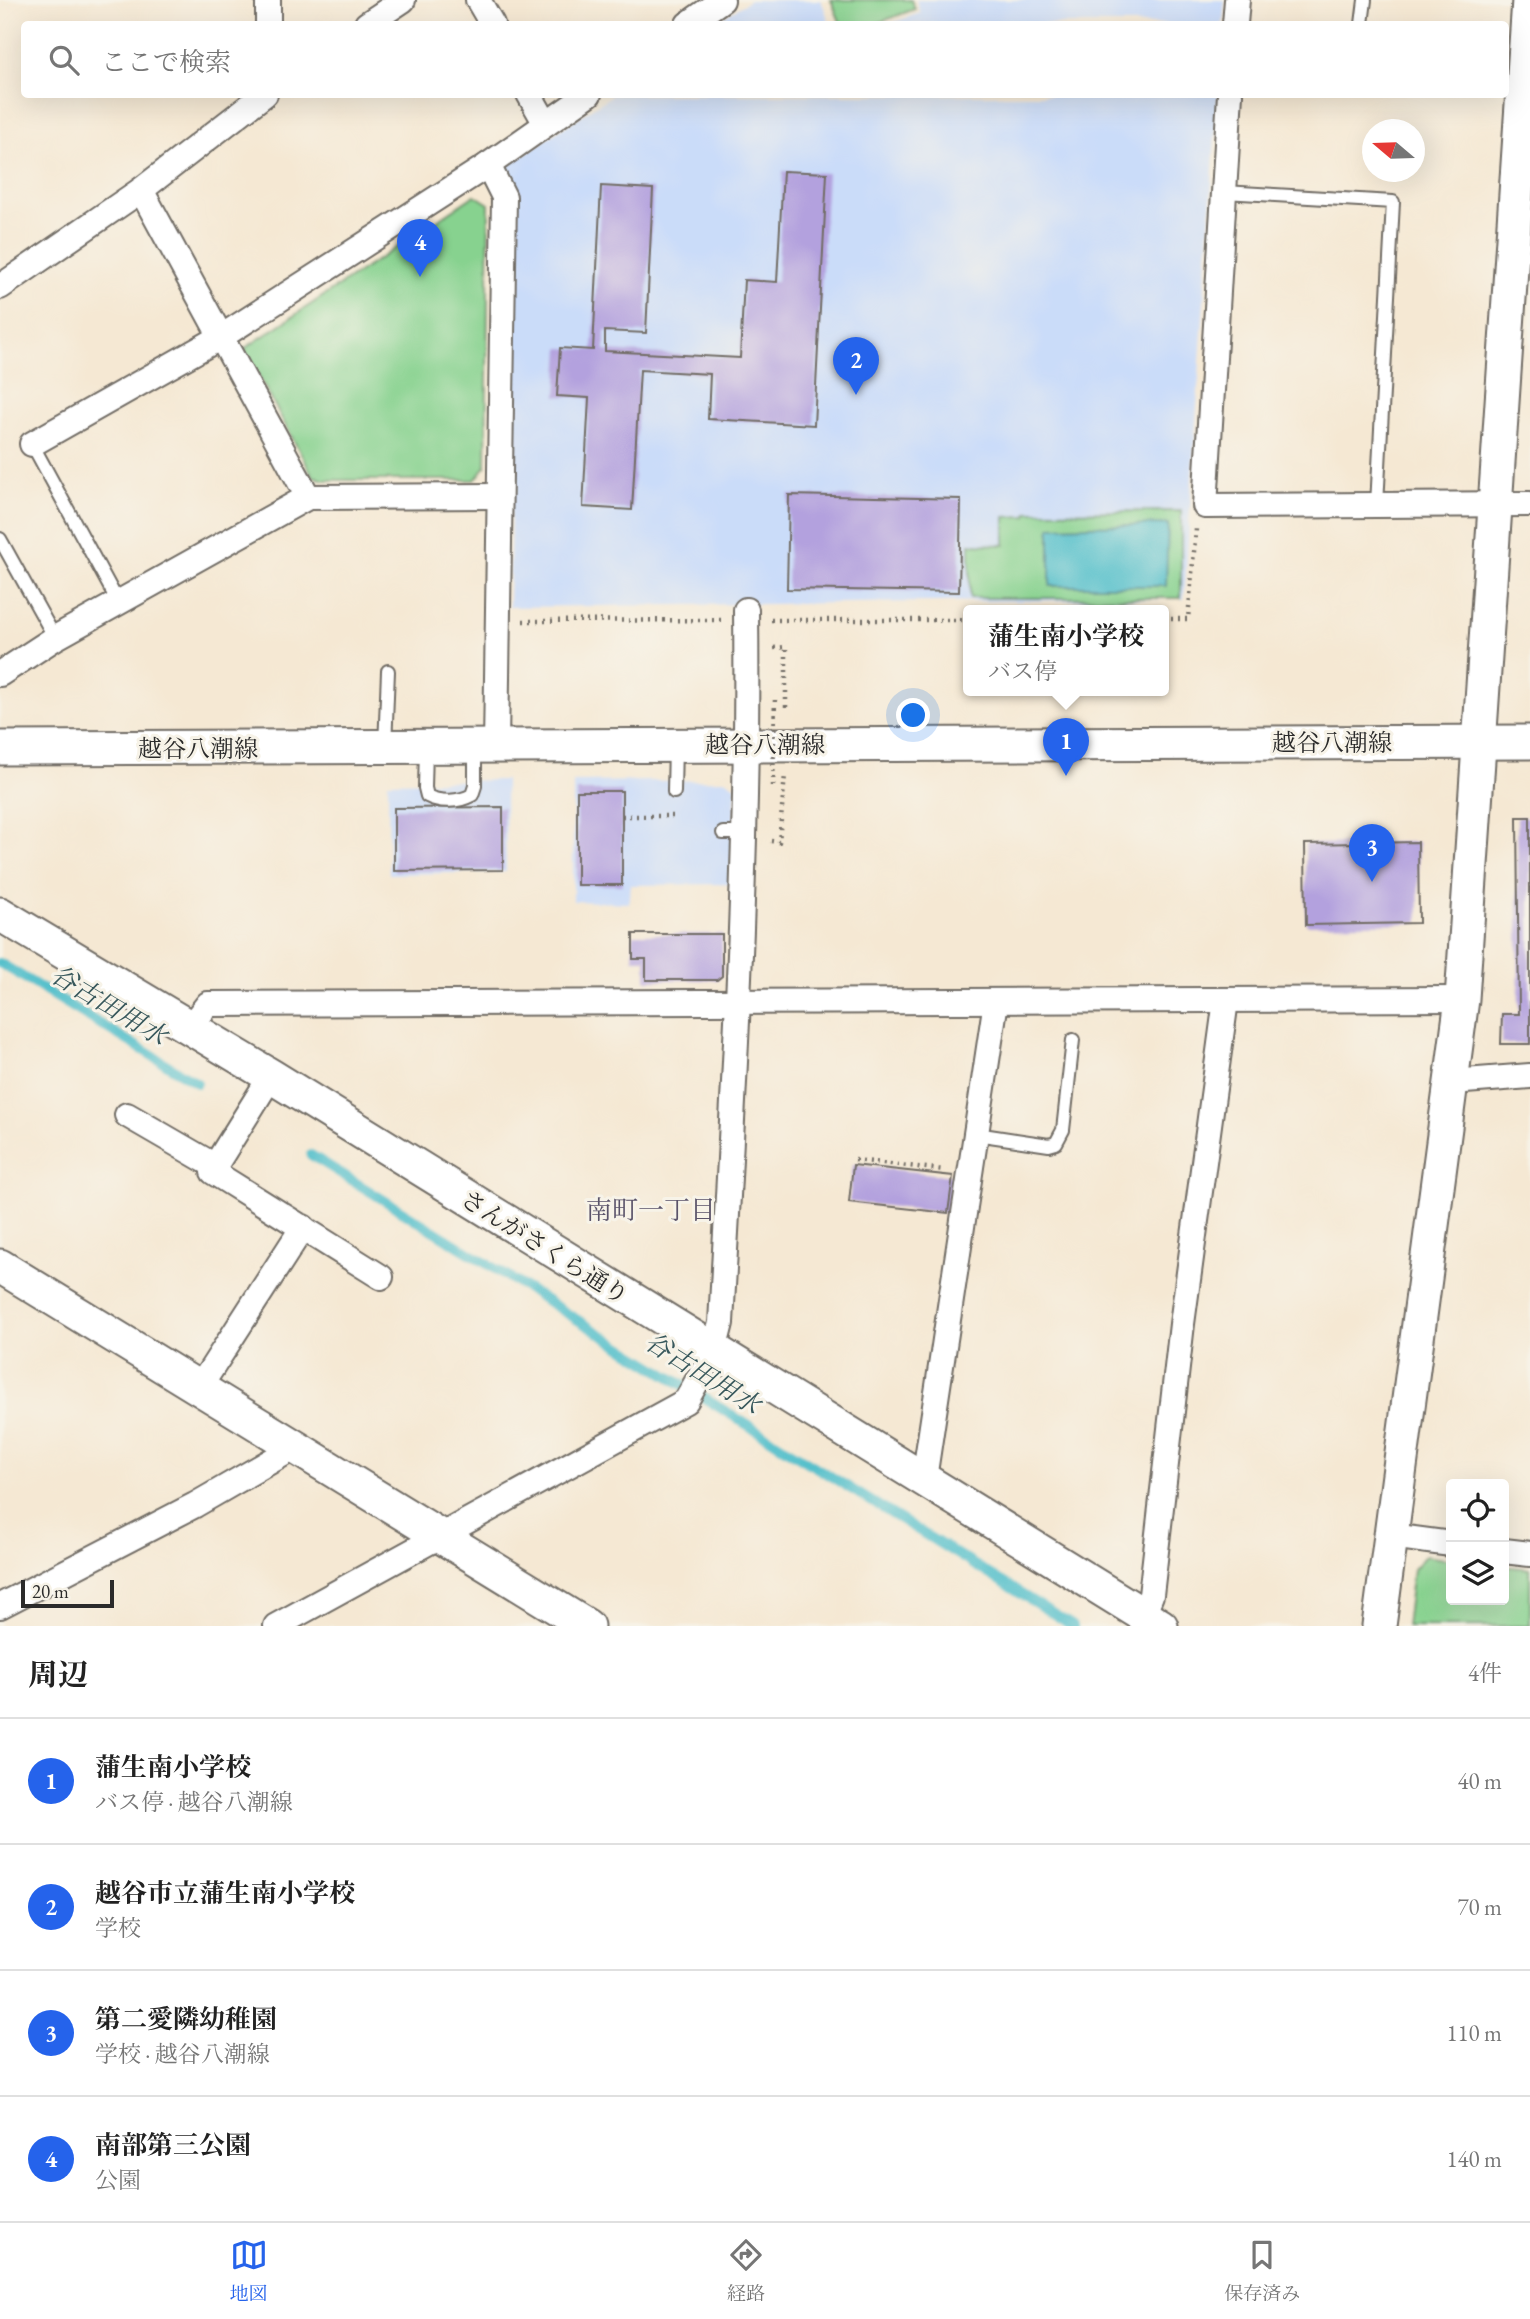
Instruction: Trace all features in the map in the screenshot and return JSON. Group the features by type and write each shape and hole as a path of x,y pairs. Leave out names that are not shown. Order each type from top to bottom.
{"street":[{"path":"268,0 268,21"},
{"path":"371,21 402,0"},
{"path":"478,0 490,21"},
{"path":"1235,21 1237,0"},
{"path":"1378,1626 1462,999 1529,0"},
{"path":"0,287 141,190 260,98"},
{"path":"531,98 546,124"},
{"path":"32,444 221,337 488,165 583,98"},
{"path":"1230,98 1205,506 1530,504"},
{"path":"486,747 499,496 504,197 488,165"},
{"path":"141,190 308,497"},
{"path":"0,674 55,638 308,497 392,501 499,496"},
{"path":"276,1626 686,1401 714,1351 721,1323 738,1001 733,833 746,744 746,610"},
{"name":"越谷八潮線","path":"0,748 1530,742"},
{"name":"さんがさくら通り","path":"0,914 271,1076 1152,1621"},
{"path":"189,1028 208,1004 1462,999"},
{"path":"1152,1621 1151,1595 1182,1325 1226,1000"},
{"path":"924,1479 996,1001"},
{"path":"271,1076 213,1172 381,1277"},
{"path":"1452,1082 1530,1076"},
{"path":"127,1115 215,1166"},
{"path":"199,1388 303,1227"},
{"path":"0,1266 587,1626"},
{"path":"0,1606 195,1505 297,1446"},
{"path":"1391,1536 1446,1543"},
{"path":"1509,1552 1530,1554"}],"lane":[{"path":"1362,21 1365,0"},
{"path":"1224,192 1393,202 1377,505"},
{"path":"32,444 118,603"},
{"path":"0,539 55,638"},
{"path":"385,747 387,671"},
{"path":"674,792 675,745"},
{"path":"426,747 427,796 435,800 448,800 464,799 472,795 486,747"},
{"path":"976,1134 1049,1145 1056,1143 1063,1130 1073,1040"}],"path":[{"path":"1169,619 1188,619 1194,535 1205,506"},
{"path":"774,660 774,648 786,647 786,708"},
{"path":"773,786 775,685"},
{"path":"769,841 779,842 785,774"},
{"path":"622,816 673,816"},
{"path":"855,1160 970,1173"}],"shaded area":[{"path":"750,0 821,0 829,21 718,21"},
{"path":"916,0 1225,0 1223,21 897,21 920,13"},
{"path":"608,98 1218,98 1184,599 509,607 518,191 502,169"},
{"path":"505,780 506,872 389,874 388,782"},
{"path":"727,780 736,787 730,884 631,885 629,903 573,901 573,782"}],"green space":[{"path":"831,0 911,0 915,9 883,21 840,21"},
{"path":"475,195 489,204 486,466 475,480 324,480 313,476 244,349"},
{"path":"1181,511 1181,598 970,598 970,544 1005,545 1005,517 1027,516 1028,512"},
{"path":"1425,1556 1446,1559 1446,1605 1509,1605 1509,1567 1530,1569 1530,1626 1406,1626 1413,1569"}],"water":[{"path":"1168,524 1166,586 1050,586 1050,527"}],"building":[{"path":"783,171 827,173 814,425 708,419 710,374 640,370 632,510 583,507 589,398 557,396 560,348 593,350 601,186 653,189 646,333 605,331 605,351 740,358 744,280 777,282"},
{"path":"789,495 961,499 959,592 787,589"},
{"path":"577,791 622,791 622,885 577,885"},
{"path":"503,807 503,870 394,871 394,808"},
{"path":"1517,817 1530,817 1530,1044 1501,1044 1502,1014 1519,1014"},
{"path":"1418,842 1419,923 1306,925 1305,844"},
{"path":"633,934 722,934 722,976 717,980 646,980 646,959 633,959"},
{"path":"853,1165 953,1176 948,1213 849,1202"}],"waterway":[{"name":"谷古田用水","path":"0,963 197,1083"},
{"name":"谷古田用水","path":"311,1155 1073,1626"}],"place":[{"name":"南部第三公園","path":"420,277"},
{"name":"越谷市立蒲生南小学校","path":"856,395"},
{"name":"蒲生南小学校","path":"1066,776"},
{"name":"第二愛隣幼稚園","path":"1372,882"}],"district":[{"name":"南町一丁目","path":"651,1210"}]}
